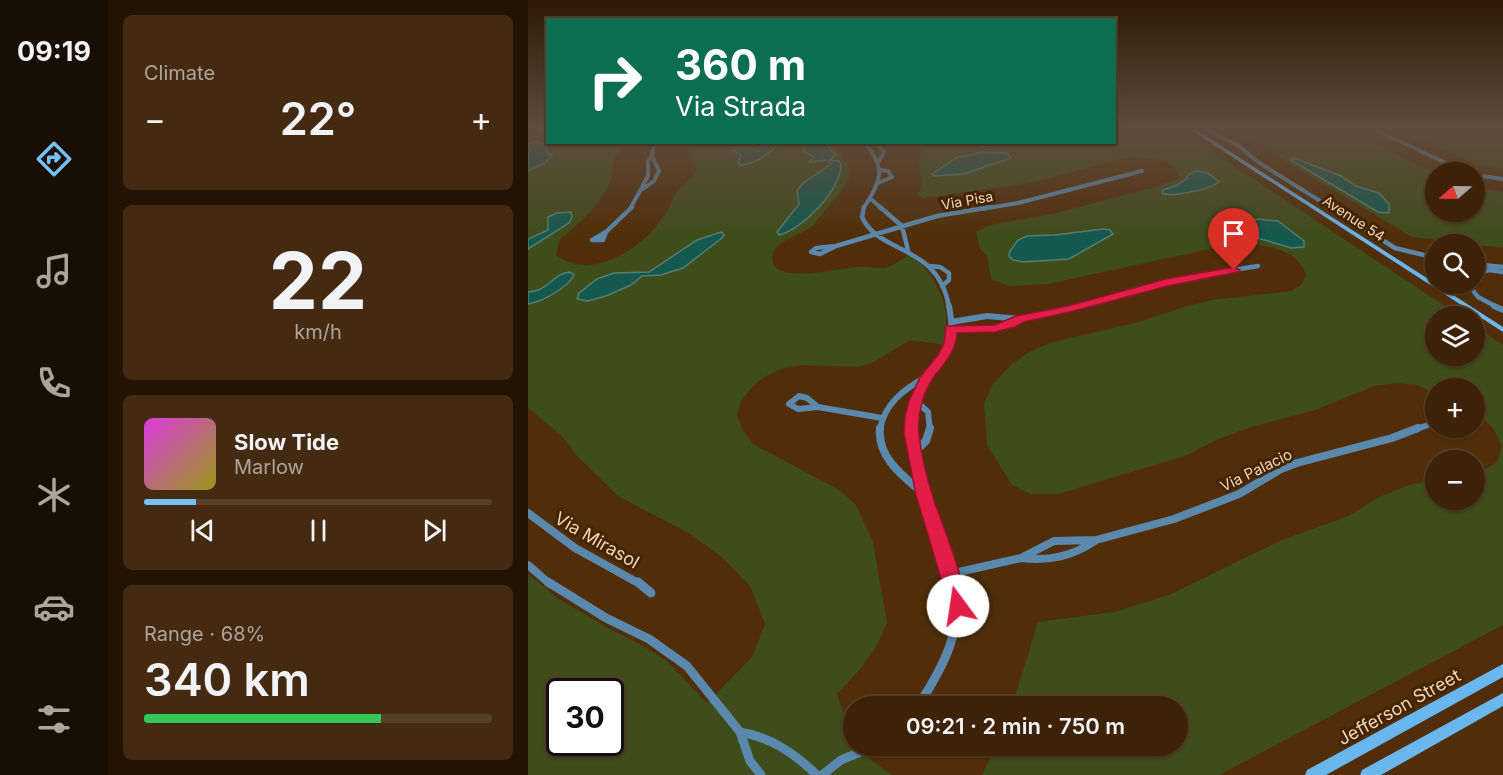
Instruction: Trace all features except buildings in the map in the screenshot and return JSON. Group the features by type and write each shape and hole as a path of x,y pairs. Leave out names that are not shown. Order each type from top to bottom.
{"main road":[{"path":"1367,775 1503,699"}],"street":[{"path":"606,232 627,214 648,176 648,165"},
{"path":"642,189 654,181 659,171 656,165"},
{"path":"879,165 878,183 871,199 863,207 862,217 866,225 876,234 908,250 928,266 942,286 949,304 950,343 944,357 926,377 899,393 882,418 882,442 886,456 898,472 924,495"},
{"name":"Avenue 54","path":"1240,165 1456,306"},
{"name":"Avenue 54","path":"1247,165 1503,330"},
{"path":"1263,165 1395,248 1408,254 1425,256"},
{"path":"878,183 892,177 888,171 880,170"},
{"name":"Via Pisa","path":"836,246 955,212 1028,201 1142,171"},
{"path":"1485,177 1503,179"},
{"path":"871,199 902,226 908,250"},
{"path":"1485,265 1503,267"},
{"path":"928,266 940,267 949,273 950,280 942,286"},
{"path":"951,326 987,316 1020,319 1070,309 1190,277 1258,266"},
{"path":"1485,271 1503,272"},
{"path":"1475,294 1503,310"},
{"path":"951,326 995,328 1011,325 1020,319"},
{"name":"Avenue 54","path":"1485,325 1503,337"},
{"path":"923,696 943,660 955,629 958,606 924,495 914,453 912,415 926,377"},
{"path":"914,453 921,449 928,438 932,424 929,412 924,405 916,401"},
{"path":"818,407 882,418"},
{"name":"Via Palacio","path":"950,574 1021,558 1054,541 1096,540 1211,506 1297,463 1392,438 1425,426"},
{"name":"Via Mirasol","path":"528,513 558,538 592,558 633,576 651,593"},
{"name":"Via Palacio","path":"1021,558 1043,561 1062,559 1081,551 1096,540"},
{"path":"528,565 546,581 606,618 649,639 687,666 740,732 750,761 761,775"},
{"name":"Jefferson Street","path":"1312,775 1503,670"},
{"path":"740,732 752,733 780,746 817,775"},
{"path":"822,775 841,760 851,756"}],"green space":[{"path":"528,165 613,165 611,179 601,198 589,213 559,241 556,255 572,263 589,265 622,255 641,242 657,226 676,193 697,169 695,165 847,165 849,175 843,189 813,226 784,241 775,249 774,264 781,270 793,273 861,267 885,268 909,255 929,273 941,294 946,319 945,345 910,340 872,363 859,367 801,365 784,368 766,376 753,386 741,401 737,415 743,430 753,444 841,491 856,505 873,542 887,623 877,645 862,667 837,694 843,712 843,756 866,756 892,775 528,775 528,574 559,599 668,662 707,703 752,657 765,624 750,586 722,557 690,534 618,496 577,456 562,436 528,408"},
{"path":"920,165 1097,165 1030,183 923,198 917,194 922,188"},
{"path":"1172,165 1233,165 1445,306 1425,306 1425,366 1485,366 1485,333 1503,345 1503,625 1219,775 982,775 991,756 1188,756 1188,696 1015,696 1038,622 1114,612 1169,595 1282,540 1349,516 1379,497 1409,485 1425,482 1425,510 1485,510 1485,470 1497,462 1502,446 1493,428 1485,420 1485,378 1425,378 1425,389 1416,385 1398,383 1374,386 1315,410 1251,427 1216,440 1188,455 1058,494 1031,494 1012,485 987,445 984,403 993,384 1012,364 1029,352 1050,343 1138,322 1188,306 1212,300 1291,291 1301,285 1306,276 1303,267 1293,256 1278,249 1242,242 1048,284 1009,286 991,279 987,256 980,249 976,232 990,225 1052,214 1152,188 1177,179 1178,172"},
{"path":"1292,165 1419,165 1425,168 1425,222 1485,222 1485,189 1503,192 1503,248 1485,246 1485,234 1425,234 1425,239 1412,237"},
{"path":"1485,165 1503,165 1503,168 1485,167"}],"water":[{"path":"528,165 540,165 528,171"},
{"path":"829,165 841,165 835,186 819,208 788,232 779,235 777,232 799,204 797,191 802,184"},
{"path":"945,165 990,165 964,174 934,176 932,174"},
{"path":"1300,165 1313,165 1341,176 1356,186 1379,193 1389,204 1389,213 1378,212"},
{"path":"1196,171 1208,173 1219,182 1190,192 1162,193 1163,190 1177,185"},
{"path":"571,212 572,217 569,223 528,249 528,239 548,230 548,217 557,213"},
{"path":"1258,219 1278,221 1304,241 1304,247 1291,248 1241,233 1246,222"},
{"path":"1110,230 1113,234 1069,259 1023,262 1013,260 1009,256 1018,240 1027,236"},
{"path":"721,232 724,235 722,238 683,268 661,275 642,276 631,285 606,296 588,301 577,299 579,293 597,279 614,273 649,272 697,240"},
{"path":"570,272 574,275 566,285 547,297 528,304 528,292 541,289 564,273"}],"route":[{"path":"958,606 924,495 912,434 912,415 916,401 926,377 944,357 950,343 951,329 976,330 1011,325 1020,319 1070,309 1190,277 1234,270"}]}
